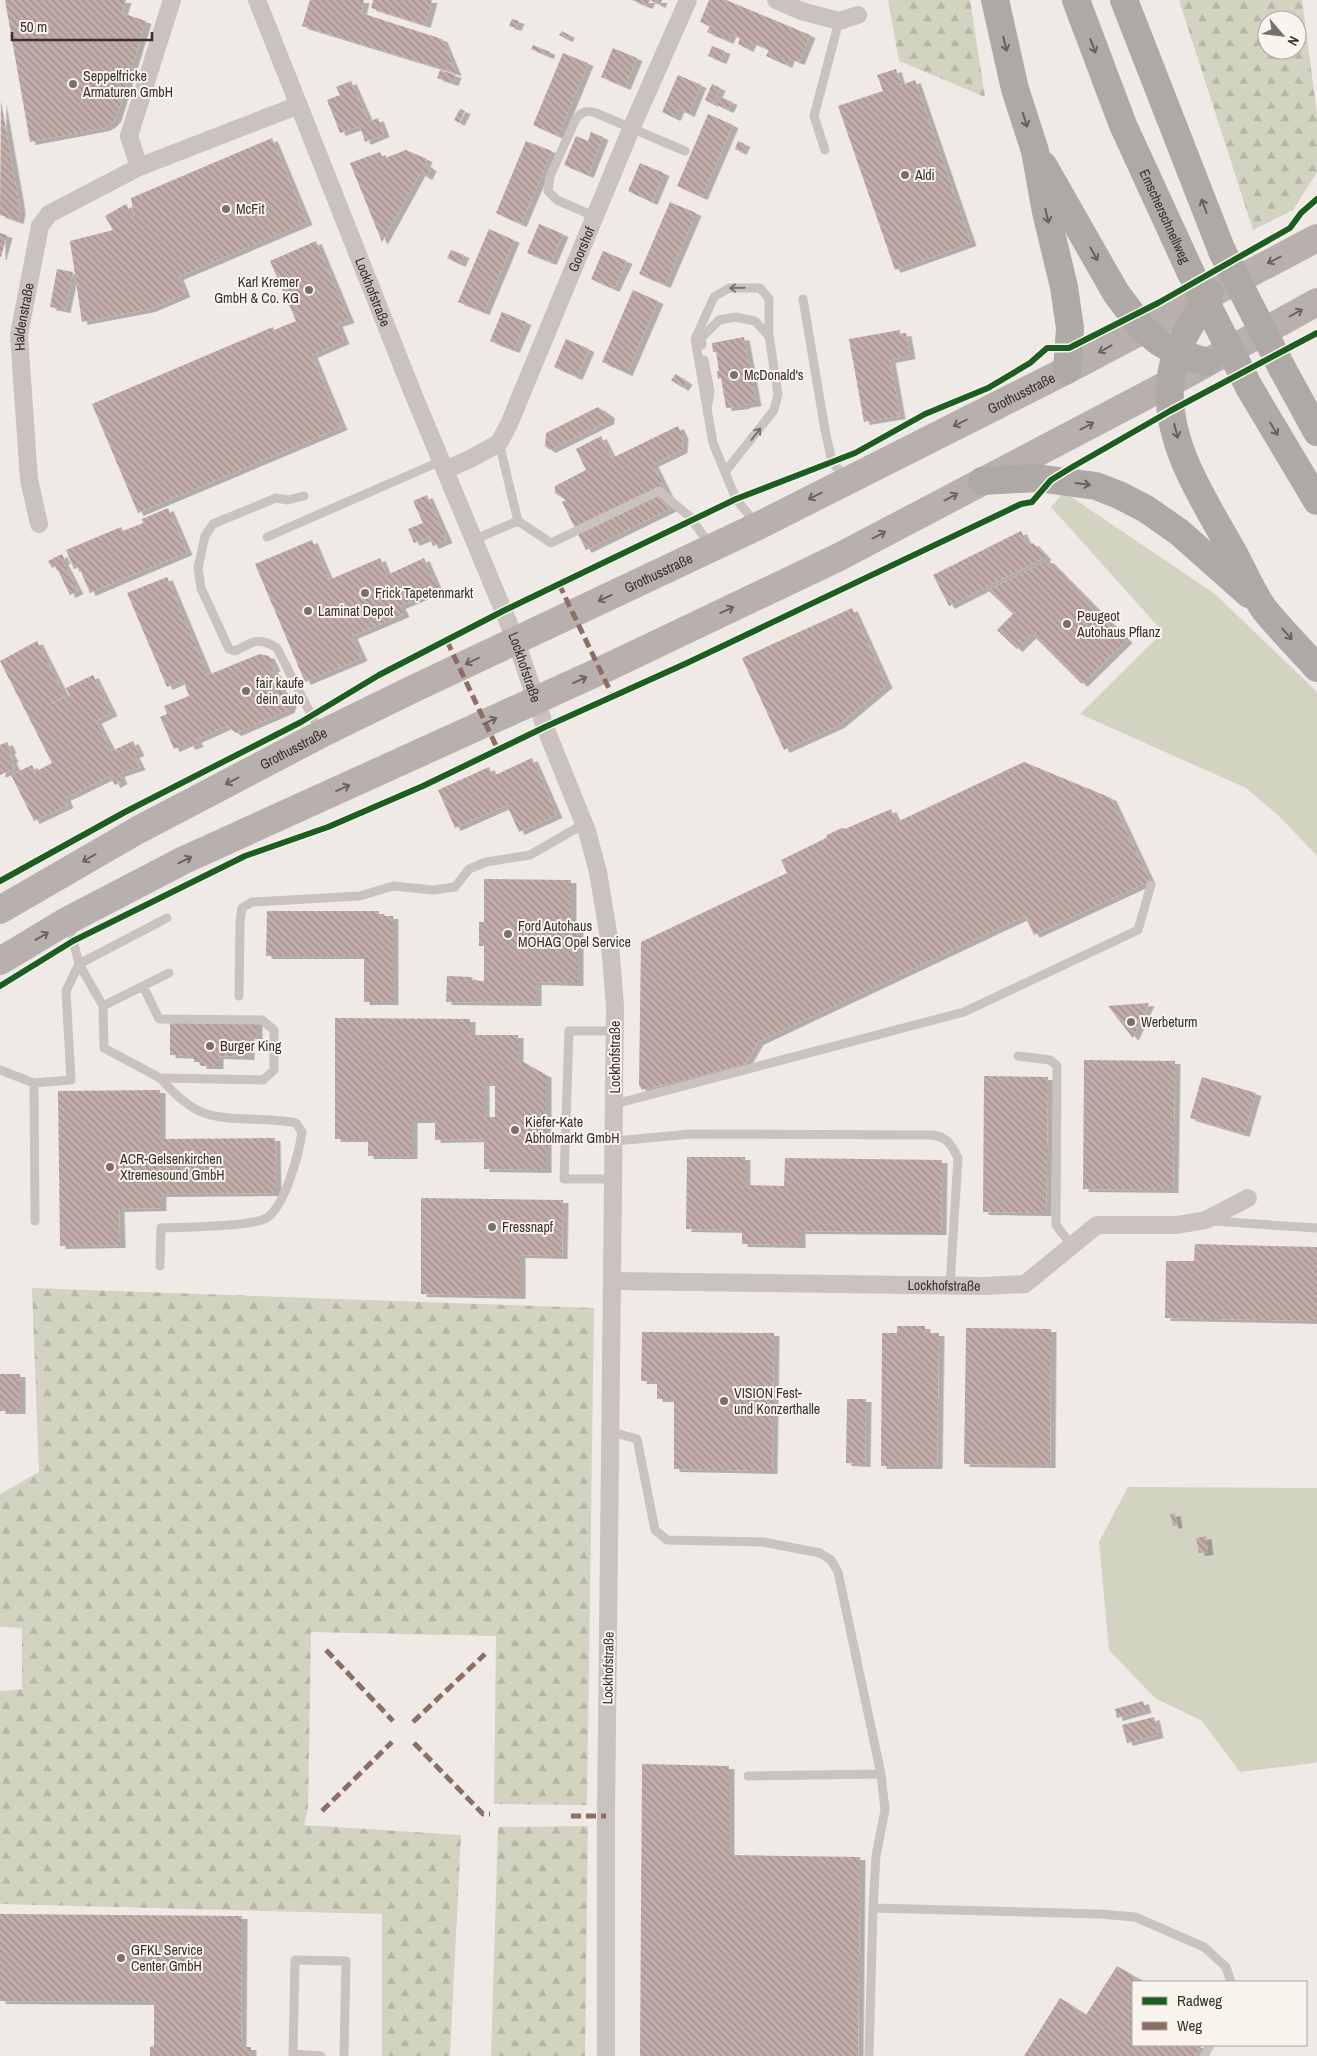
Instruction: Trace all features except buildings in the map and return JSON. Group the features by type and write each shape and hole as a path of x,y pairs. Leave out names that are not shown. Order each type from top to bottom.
{"highway":[{"path":"994,0 1015,89 1035,151 1046,212 1064,287 1070,324 1067,370"},
{"name":"Emscherschnellweg","path":"1076,0 1123,125 1190,271 1249,387 1317,501"},
{"path":"1124,0 1222,251 1317,432"},
{"path":"1035,151 1116,293 1143,329 1159,342 1176,352 1207,362"},
{"path":"1210,293 1186,330 1176,352 1170,383 1170,411 1180,450 1200,493 1264,608"},
{"path":"982,481 1037,478 1096,486 1146,509 1179,532 1264,608 1317,668"}],"main road":[{"name":"Grothusstraße","path":"0,910 138,830 321,734 758,526 1067,370 1317,238"},
{"path":"0,961 65,922 184,860 536,700 837,558 1170,383 1317,302"}],"street":[{"path":"139,167 129,136 172,0"},
{"name":"Lockhofstraße","path":"257,0 443,466 516,641 536,700 584,824 598,872 610,944 616,1006 606,1816 606,2056"},
{"name":"Goorshof","path":"499,443 509,424 631,129 688,0"},
{"path":"776,0 801,11 839,21 858,15"},
{"name":"Haldenstraße","path":"39,524 29,480 19,336 40,226 49,214 139,167 299,105"},
{"path":"443,466 499,443"},
{"name":"Lockhofstraße","path":"614,1281 950,1286 1025,1284 1097,1225 1177,1225 1206,1220 1248,1198"}],"lane":[{"path":"825,150 814,116 839,21"},
{"path":"596,217 557,200 548,191 550,176 580,113 589,111 684,151"},
{"path":"725,472 774,410 778,394 770,336 769,299 760,288 729,288 714,297 695,339 713,444 736,499 758,526"},
{"path":"803,299 832,462 847,480"},
{"path":"707,413 710,391 700,338 719,320 735,317 755,322 770,336"},
{"path":"499,443 518,521 551,543 659,491 689,516 712,548"},
{"path":"267,537 443,466"},
{"path":"304,496 288,500 276,498 213,524 205,536 198,568 201,588 229,649 235,651 256,641 266,641 276,648 321,734"},
{"path":"473,540 518,521"},
{"path":"239,996 240,922 242,908 252,902 360,896 393,886 433,890 455,887 469,869 486,862 530,855 584,824"},
{"path":"615,1104 964,1012 1138,930 1151,885"},
{"path":"0,1070 34,1083 71,1080 66,991 78,964 167,918"},
{"path":"65,922 72,936 78,964 103,1006 104,1048 160,1078 176,1095 199,1111 230,1118 286,1120 296,1123 302,1132 299,1154 280,1201 268,1217 252,1224 161,1228 160,1266"},
{"path":"103,1006 169,972"},
{"path":"143,986 159,1019 262,1020 274,1030 274,1070 263,1080 160,1078"},
{"path":"614,1179 564,1179 568,1031 615,1031"},
{"path":"1018,1056 1050,1060 1057,1066 1056,1225 1072,1246"},
{"path":"34,1083 35,1221"},
{"path":"615,1141 691,1134 942,1136 950,1143 958,1158 950,1286"},
{"path":"1206,1220 1317,1228"},
{"path":"612,1432 637,1439 655,1530 668,1540 763,1542 820,1553 831,1560 838,1572 881,1774 885,1810 876,1856 869,2056"},
{"path":"748,1776 881,1774"},
{"path":"873,1908 1100,1914 1135,1917 1204,1946 1226,1967 1231,1981"},
{"path":"321,2056 293,2054 295,1960 346,1961 344,2056"}],"green space":[{"path":"888,0 970,0 985,97 899,61"},
{"path":"1179,0 1302,0 1303,10 1257,10 1257,60 1307,60 1307,38 1317,114 1317,172 1293,210 1253,230"},
{"path":"1064,492 1215,594 1317,692 1317,856 1280,817 1246,788 1080,714 1163,632 1051,507"},
{"path":"32,1288 594,1308 587,1805 494,1804 496,1636 311,1632 308,1809 304,1825 461,1835 450,2056 382,2056 382,1914 0,1904 0,1691 22,1689 22,1628 0,1627 0,1494 39,1472"},
{"path":"1128,1487 1317,1488 1317,1761 1314,1763 1240,1772 1202,1721 1155,1698 1109,1650 1099,1542"},
{"path":"588,1826 585,2056 491,2056 498,1827"}],"marked path":[{"path":"559,584 613,697"},
{"path":"447,641 498,750"},
{"path":"326,1650 393,1721"},
{"path":"413,1722 485,1654"},
{"path":"322,1811 392,1742"},
{"path":"414,1743 483,1814 490,1814"},
{"path":"571,1816 606,1816"}],"cycle path":[{"path":"0,881 125,812 301,722 379,675 503,611 736,499 855,453 925,414 988,388 1030,363 1047,348 1069,348 1158,303 1290,228 1301,213 1317,199"},
{"path":"0,986 73,941 245,856 328,827 423,786 1021,504 1032,502 1051,480 1074,466 1170,411 1317,333"}],"place":[{"name":"Seppelfricke Armaturen GmbH","path":"73,84"},
{"name":"Aldi","path":"905,175"},
{"name":"McFit","path":"226,209"},
{"name":"Karl Kremer GmbH & Co. KG","path":"309,290"},
{"name":"McDonald's","path":"734,375"},
{"name":"Frick Tapetenmarkt","path":"365,593"},
{"name":"Laminat Depot","path":"308,611"},
{"name":"Peugeot Autohaus Pflanz","path":"1067,624"},
{"name":"fair kaufe dein auto","path":"246,691"},
{"name":"Ford Autohaus MOHAG Opel Service","path":"508,934"},
{"name":"Werbeturm","path":"1131,1022"},
{"name":"Burger King","path":"210,1046"},
{"name":"Kiefer-Kate Abholmarkt GmbH","path":"515,1130"},
{"name":"ACR-Gelsenkirchen Xtremesound GmbH","path":"110,1167"},
{"name":"Fressnapf","path":"492,1227"},
{"name":"VISION Fest- und Konzerthalle","path":"724,1401"},
{"name":"GFKL Service Center GmbH","path":"121,1958"}]}
